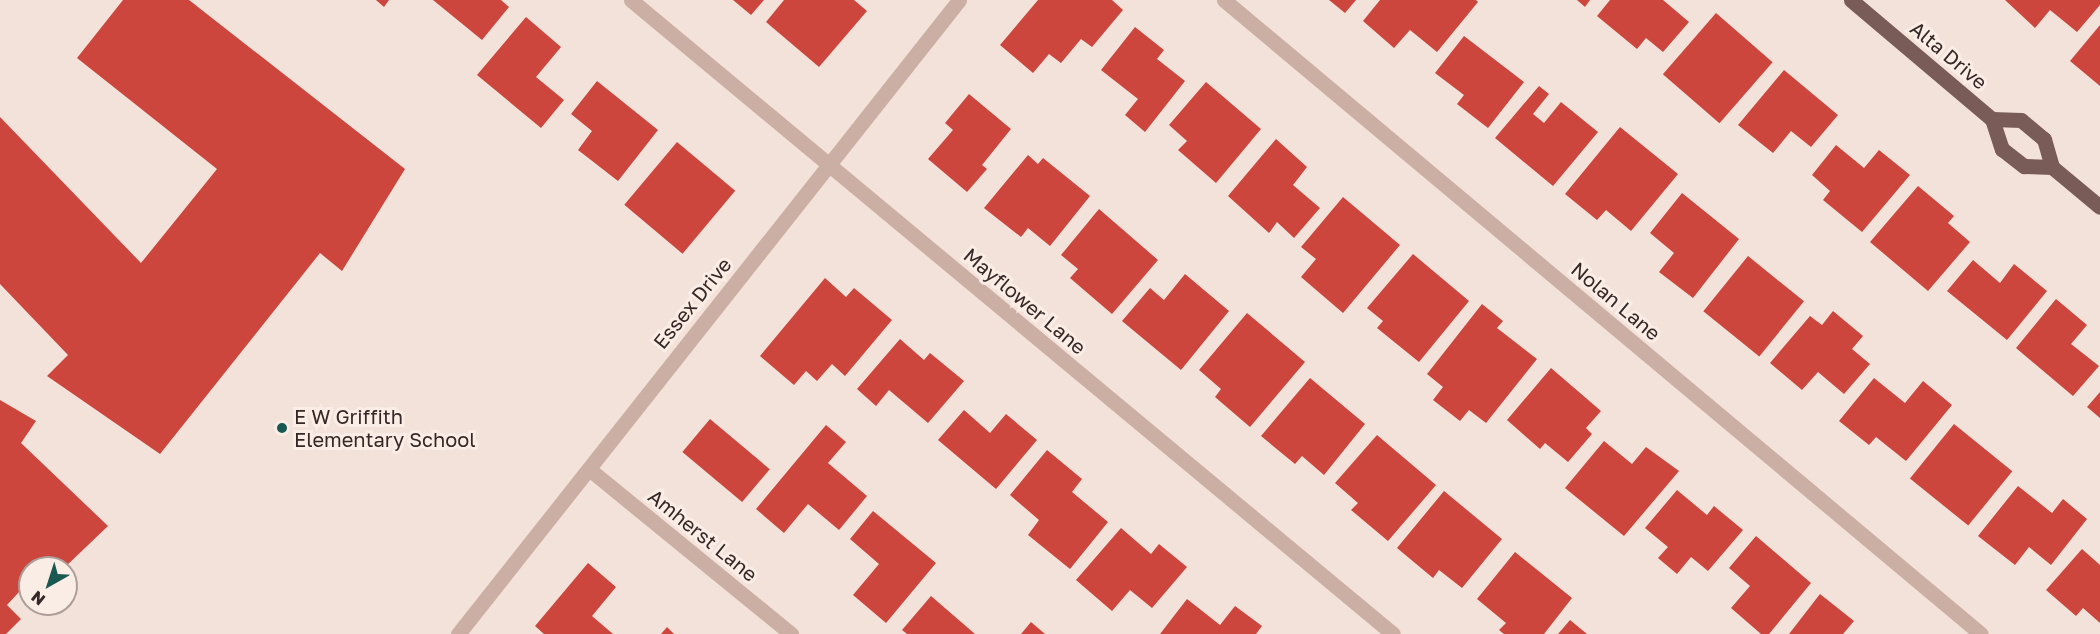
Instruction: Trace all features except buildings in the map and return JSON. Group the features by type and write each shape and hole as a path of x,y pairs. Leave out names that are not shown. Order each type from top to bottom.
{"main road":[{"name":"Alta Drive","path":"1851,0 1992,119"},
{"path":"2052,167 2024,166 2002,149 1992,119 2021,120 2044,139 2052,167 2100,207"}],"street":[{"name":"Mayflower Lane","path":"631,0 1393,634"},
{"name":"Essex Drive","path":"459,634 959,0"},
{"name":"Nolan Lane","path":"1224,0 1981,634"},
{"name":"Amherst Lane","path":"589,469 791,634"}],"place":[{"name":"E W Griffith Elementary School","path":"282,428"}]}
